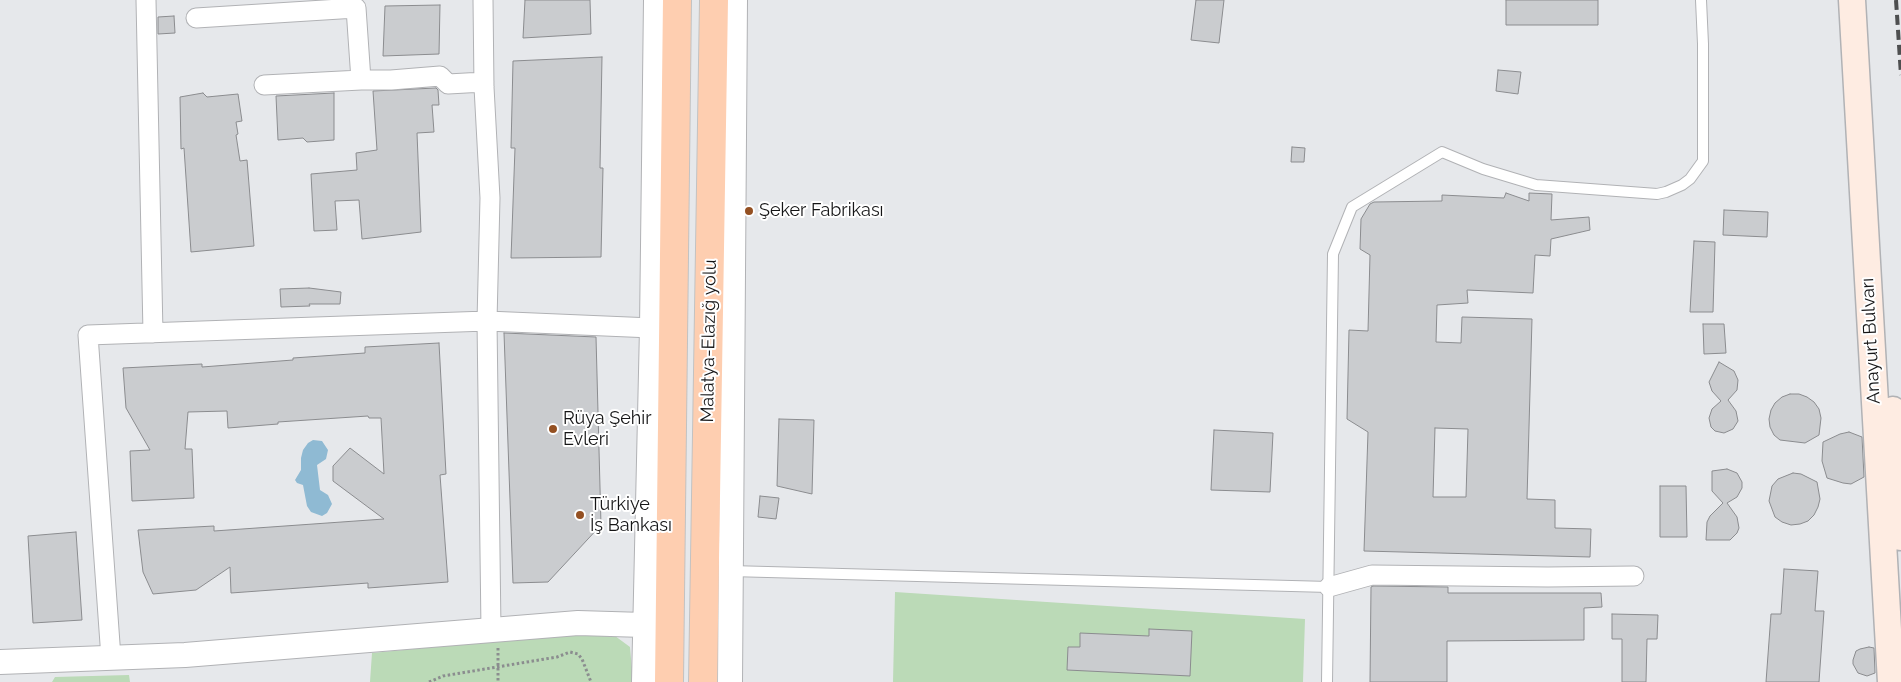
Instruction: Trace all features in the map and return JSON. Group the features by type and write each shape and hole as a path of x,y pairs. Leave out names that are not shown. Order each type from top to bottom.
{"highway":[{"name":"Malatya-Elazığ yolu","path":"669,682 677,0"},
{"name":"Malatya-Elazığ yolu","path":"703,682 714,0"}],"main road":[{"name":"Anayurt Bulvarı","path":"1852,0 1891,682"},
{"name":"Anayurt Bulvarı","path":"1870,0 1901,537"}],"street":[{"path":"146,0 153,333"},
{"path":"483,0 484,82 490,198 487,321 495,629"},
{"path":"644,682 652,328 656,0"},
{"path":"730,682 735,0"},
{"path":"196,18 356,8 361,80"},
{"path":"264,85 440,76 448,84 484,82"},
{"path":"111,658 88,335 487,321 652,328"},
{"path":"1329,586 1372,575 1634,576"},
{"path":"0,662 185,655 578,623 644,625"}],"lane":[{"path":"1327,682 1333,254 1352,207 1442,152 1483,170 1536,185 1657,194 1682,185 1697,171 1703,161 1701,0"},
{"path":"730,571 1329,586"}],"path":[{"path":"495,629 498,682"},
{"path":"429,682 443,676 557,658 570,652 578,654 582,659 591,682"}],"green space":[{"path":"895,592 1305,619 1303,682 893,682"},
{"path":"591,632 611,633 630,647 633,682 370,682 372,653"},
{"path":"129,675 130,682 52,682 55,677"}],"water":[{"path":"313,440 322,441 328,450 326,459 317,465 320,490 328,495 332,504 327,513 322,516 311,512 307,506 303,485 295,480 301,470 303,450"}],"building":[{"path":"525,0 590,0 591,34 523,38"},
{"path":"1196,0 1224,0 1219,43 1191,40"},
{"path":"1506,0 1598,0 1598,25 1506,25"},
{"path":"440,5 439,54 383,56 385,6"},
{"path":"174,16 175,33 158,34 158,17"},
{"path":"602,57 600,168 603,168 601,257 511,258 515,148 511,148 513,61"},
{"path":"1498,70 1521,72 1518,94 1496,91"},
{"path":"436,88 438,90 439,105 432,105 434,132 417,133 421,232 362,239 359,200 335,201 337,230 314,231 311,174 357,170 356,153 377,150 373,91"},
{"path":"203,93 207,97 238,94 242,121 236,122 238,134 236,135 240,161 247,160 254,246 191,252 184,148 181,149 180,97"},
{"path":"334,93 334,140 307,142 303,138 278,140 276,96"},
{"path":"1292,147 1305,148 1304,162 1291,162"},
{"path":"1506,193 1529,201 1529,193 1552,194 1551,220 1589,217 1590,230 1551,239 1550,256 1535,255 1533,293 1467,290 1468,303 1437,305 1436,342 1461,343 1462,317 1532,319 1527,499 1555,500 1555,528 1591,529 1590,557 1364,551 1368,432 1347,419 1349,330 1368,331 1370,255 1360,249 1361,219 1370,204 1374,202 1442,201 1442,195 1504,198","holes":["1435,428 1468,429 1466,497 1433,497"]},
{"path":"1724,210 1768,212 1767,237 1723,235"},
{"path":"1694,241 1715,242 1713,312 1690,312"},
{"path":"309,288 341,292 340,304 309,304 310,306 281,307 280,289"},
{"path":"1703,324 1724,324 1726,353 1704,354"},
{"name":"Rüya Şehir Evleri","path":"504,333 596,337 601,525 548,582 513,583"},
{"path":"439,343 446,474 440,475 448,582 368,588 368,583 231,593 230,567 196,590 153,594 143,572 138,530 214,526 214,531 384,519 333,481 333,466 350,448 384,474 381,418 369,418 368,416 278,422 278,424 228,428 227,411 188,412 185,449 192,449 194,498 132,501 130,451 150,450 126,408 123,368 202,364 202,367 293,360 293,358 365,353 365,347"},
{"path":"1719,362 1734,371 1738,380 1737,390 1728,400 1736,411 1738,421 1733,429 1724,433 1715,431 1711,427 1709,418 1712,409 1721,401 1712,391 1709,382"},
{"path":"1790,394 1799,394 1807,397 1819,409 1821,418 1819,435 1805,443 1780,440 1774,435 1770,427 1769,419 1775,403 1782,397"},
{"path":"779,419 814,420 812,494 777,486"},
{"path":"1214,430 1273,433 1270,492 1211,490"},
{"path":"1849,432 1862,437 1864,477 1851,484 1827,478 1822,461 1823,442"},
{"path":"1727,469 1737,473 1742,482 1742,488 1737,497 1727,503 1737,517 1739,528 1730,540 1706,540 1707,522 1710,516 1723,503 1712,491 1712,471"},
{"path":"1793,473 1801,474 1817,482 1820,499 1814,515 1808,521 1791,525 1775,517 1769,501 1772,486 1778,479"},
{"path":"1660,486 1686,486 1687,537 1660,537"},
{"path":"760,496 779,498 776,519 758,517"},
{"path":"76,532 82,620 33,623 28,536"},
{"path":"1784,569 1818,571 1815,611 1824,611 1819,682 1766,682 1771,614 1781,614"},
{"path":"1371,587 1448,587 1448,593 1601,593 1602,607 1584,608 1584,640 1447,641 1447,682 1370,682"},
{"path":"1612,614 1658,615 1657,639 1647,639 1646,682 1622,682 1622,639 1612,639"},
{"path":"1149,629 1192,631 1190,676 1067,670 1068,647 1080,647 1080,633 1149,636"},
{"path":"1869,647 1874,648 1875,673 1867,676 1858,673 1853,660 1856,651"}],"railway":[{"path":"1896,0 1901,75"}],"place":[{"name":"Şeker Fabrikası","path":"749,211"},
{"name":"Rüya Şehir Evleri","path":"553,429"},
{"name":"Türkiye İş Bankası","path":"580,515"}]}
